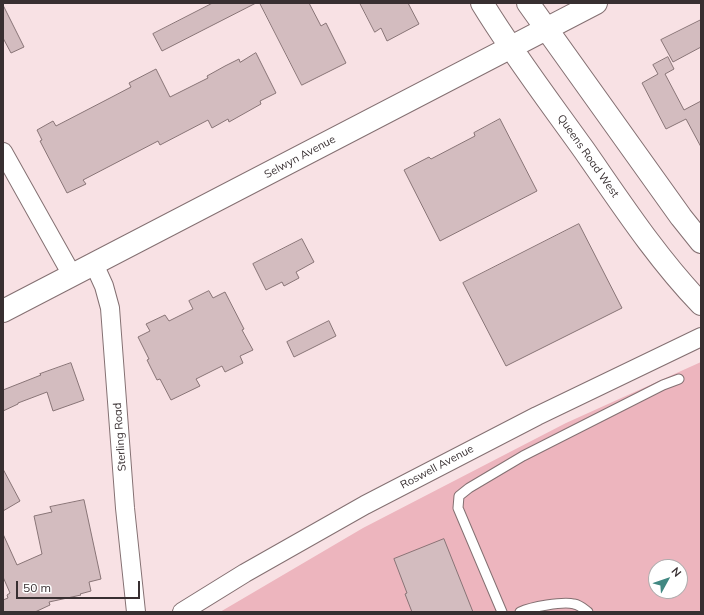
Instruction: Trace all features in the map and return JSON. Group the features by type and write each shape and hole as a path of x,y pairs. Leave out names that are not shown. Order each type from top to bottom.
{"street":[{"name":"Queens Road West","path":"482,3 511,47 659,256 701,304"},
{"path":"528,3 681,217 701,242"},
{"name":"Selwyn Avenue","path":"3,311 596,3"},
{"path":"3,152 72,275"},
{"name":"Sterling Road","path":"94,264 104,286 110,308 125,508 136,612"},
{"name":"Roswell Avenue","path":"182,612 245,573 359,508 531,419 701,338"}],"lane":[{"path":"502,612 458,508 458,496 468,488 523,456 663,385 679,379"},
{"path":"520,612 532,608 571,603 578,605 588,612"}],"shaded area":[{"path":"701,362 701,612 220,612 363,528 566,423"}],"building":[{"path":"213,3 256,3 162,51 153,34"},
{"path":"260,3 309,3 321,26 326,23 346,63 302,85"},
{"path":"360,3 408,3 419,24 387,41 381,28 375,32"},
{"path":"3,5 24,47 11,53 3,38"},
{"path":"701,20 701,47 673,62 661,40"},
{"path":"256,53 276,93 260,101 261,104 229,122 228,119 212,128 208,120 160,145 158,141 83,180 86,184 67,193 40,141 42,140 37,130 53,121 56,126 131,87 129,83 156,69 170,97 208,78 207,76 225,66 239,59 240,62"},
{"path":"668,57 674,69 665,74 684,110 701,101 701,147 686,119 666,129 642,83 658,74 653,65"},
{"path":"500,119 537,191 440,241 404,170 429,157 431,159 475,136 474,133"},
{"path":"579,224 622,308 506,366 463,283"},
{"path":"302,239 314,262 296,272 299,278 284,286 282,282 266,290 253,264"},
{"path":"209,291 213,298 225,292 244,329 242,330 253,350 240,356 243,363 225,372 222,366 196,379 200,386 171,400 160,379 157,380 138,337 150,331 146,324 165,315 169,321 193,309 189,301"},
{"path":"329,321 336,336 294,357 287,342"},
{"path":"71,363 84,400 53,411 47,392 18,403 3,411 3,390 41,375 40,374"},
{"path":"3,469 20,501 3,511"},
{"path":"84,500 101,579 89,582 91,591 80,594 81,595 49,602 50,605 35,612 3,612 3,600 8,598 7,595 10,593 3,577 3,534 17,565 42,554 34,516 52,512 50,507"},
{"path":"444,539 473,612 412,612 405,594 407,593 394,559"}]}
